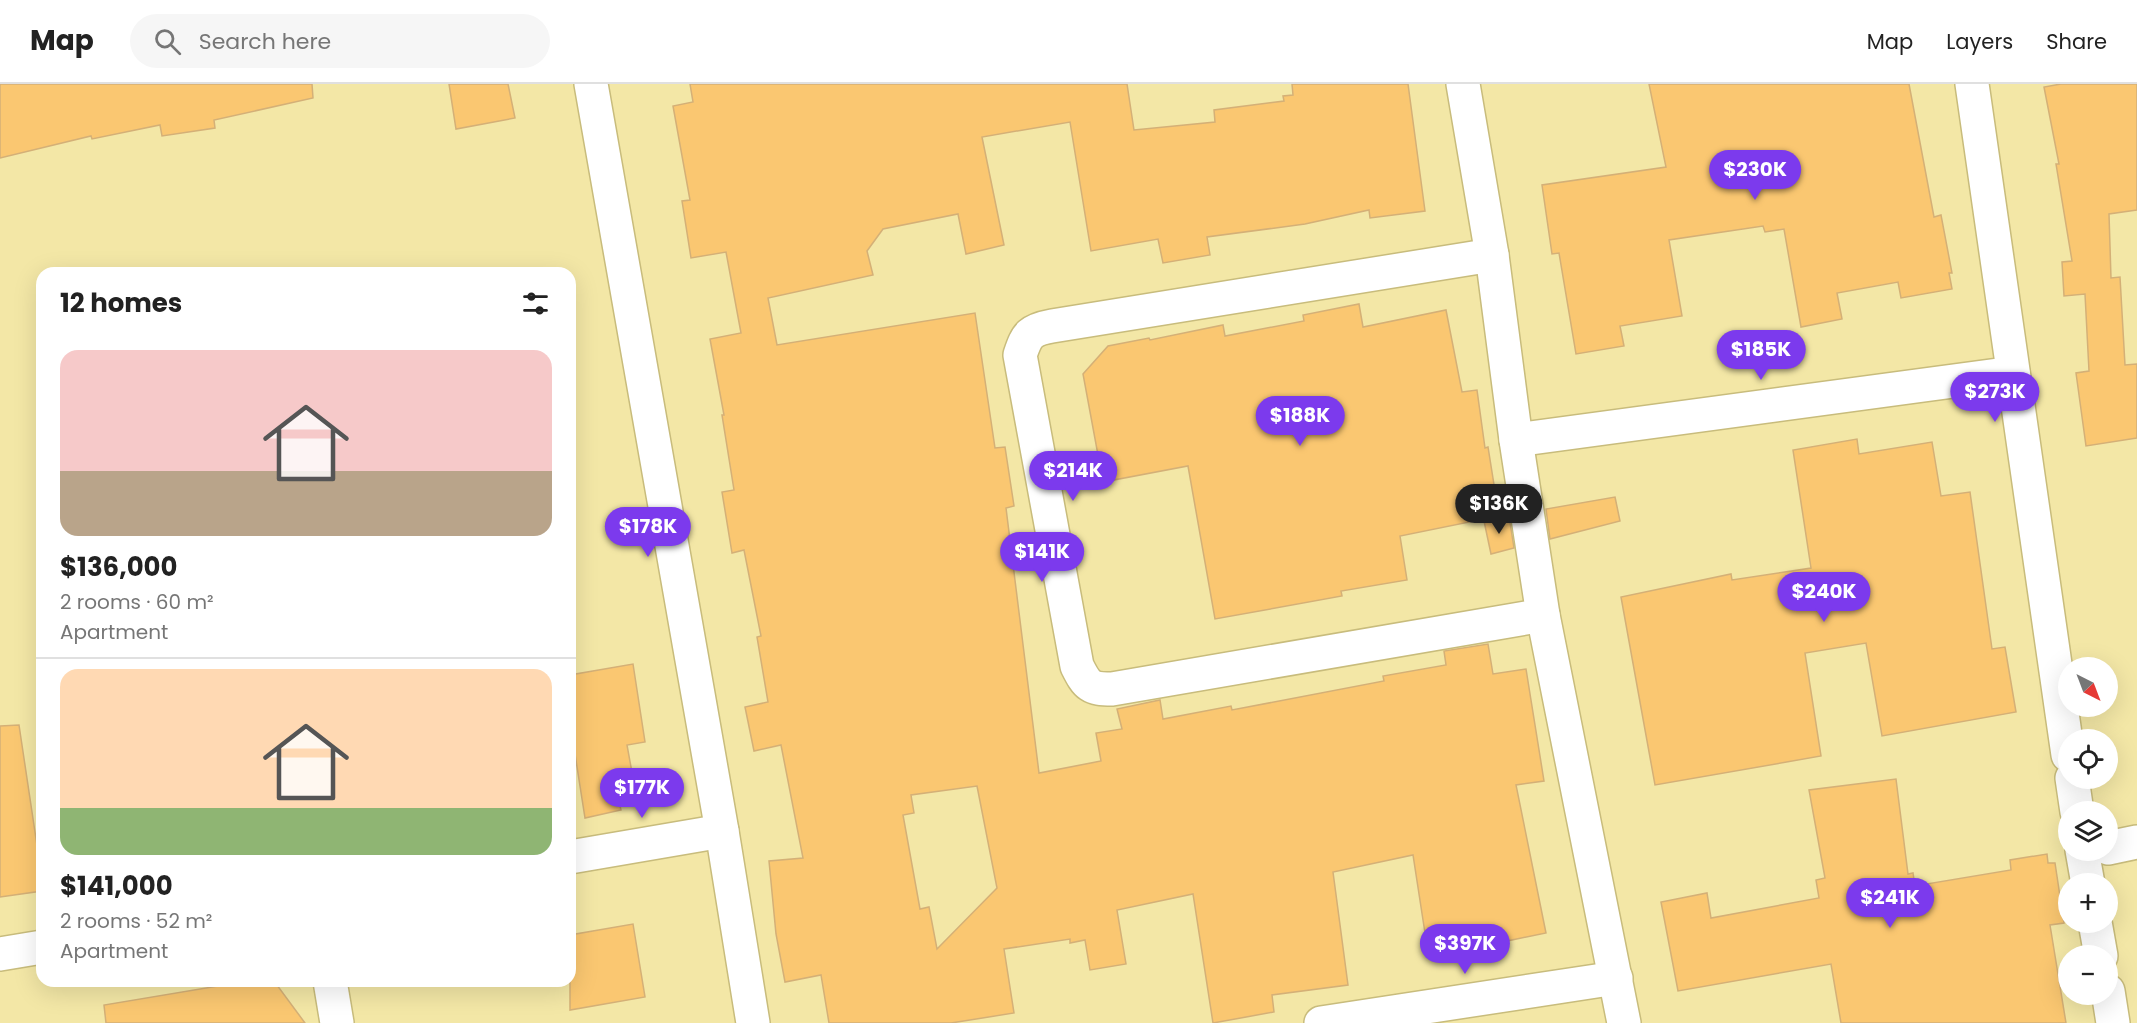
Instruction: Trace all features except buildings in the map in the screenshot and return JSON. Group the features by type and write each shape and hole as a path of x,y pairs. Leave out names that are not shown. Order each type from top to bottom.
{"street":[{"path":"591,84 722,831 753,1023"},
{"path":"1463,84 1492,255 1516,440 1543,615 1624,1023"},
{"path":"1972,84 2064,729"},
{"path":"1492,255 1036,329 1026,338 1020,355 1077,666 1085,682 1096,689 1113,689 1543,615"},
{"path":"1516,440 2013,374"},
{"path":"576,856 722,831"},
{"path":"2118,848 2137,842"},
{"path":"0,954 36,947"},
{"path":"1320,1023 1616,978"},
{"path":"331,987 337,1023"},
{"path":"2110,1005 2113,1023"}]}
